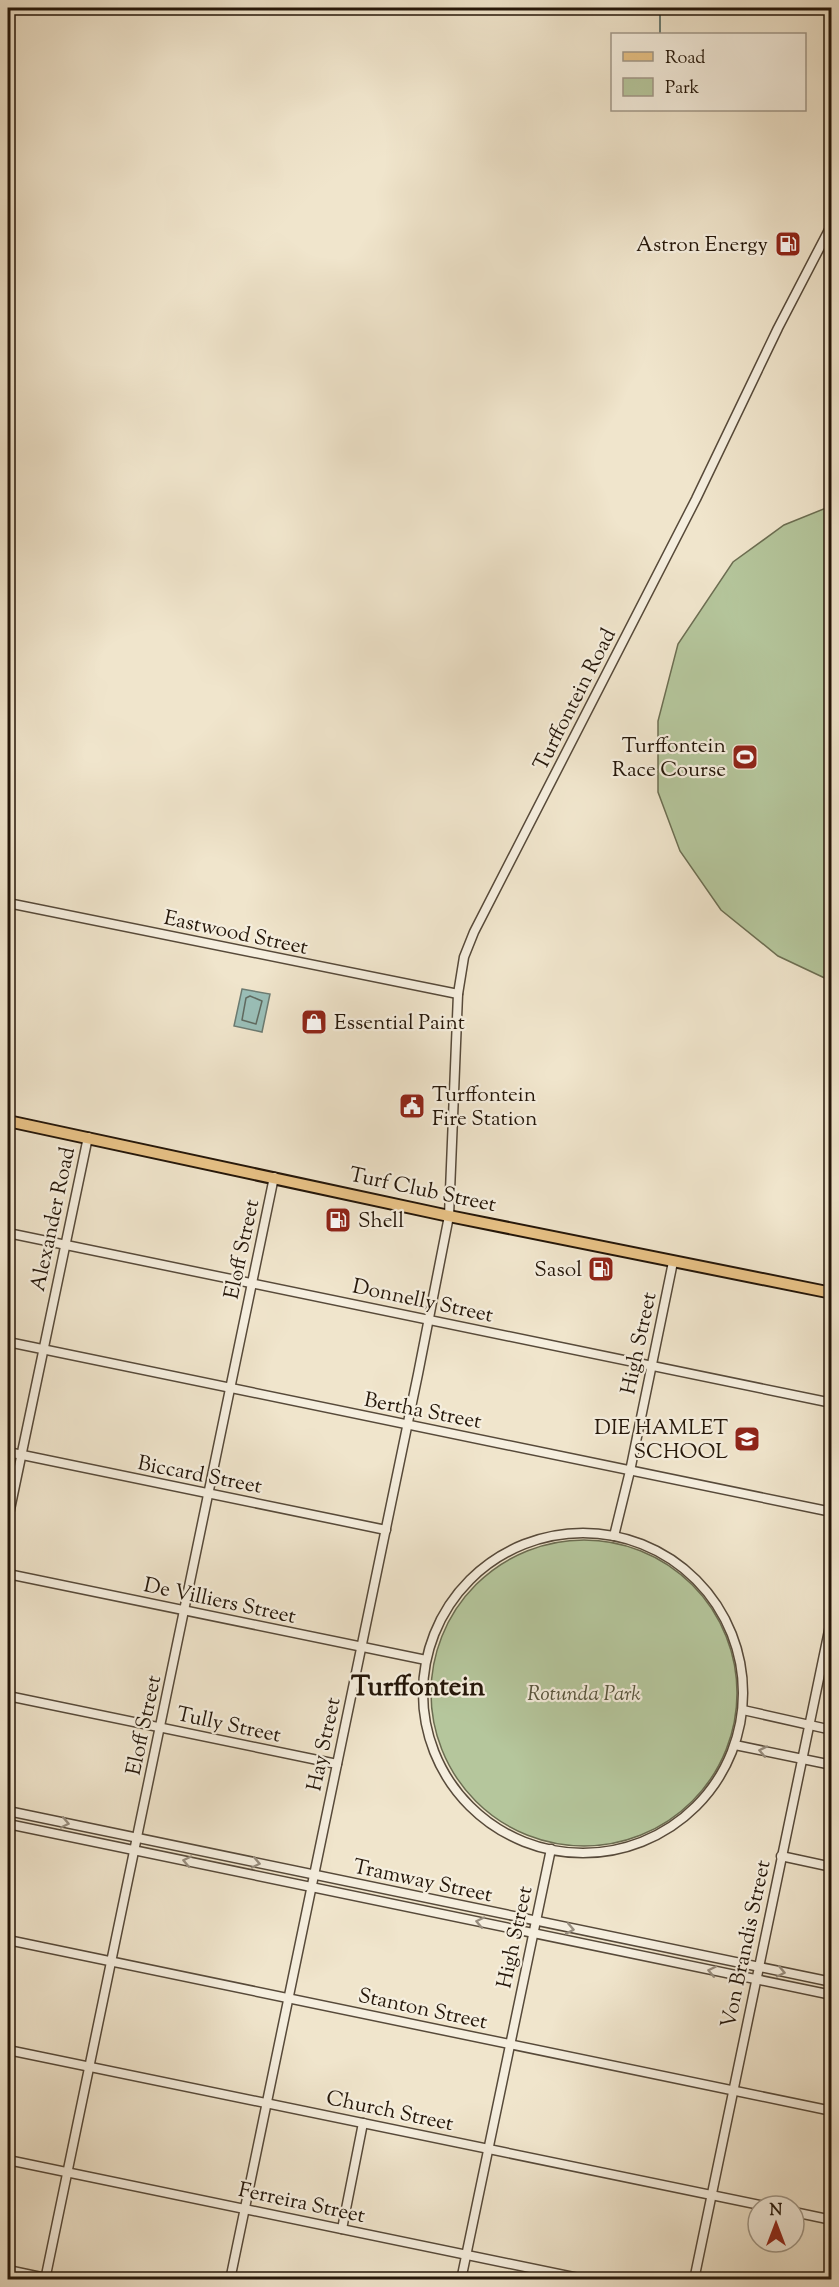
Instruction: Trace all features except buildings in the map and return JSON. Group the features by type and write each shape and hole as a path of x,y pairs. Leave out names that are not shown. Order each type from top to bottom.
{"main road":[{"name":"Turf Club Street","path":"8,1120 449,1216 831,1293"}],"street":[{"name":"Turffontein Road","path":"449,1216 458,994 464,957 474,932 696,499 777,328 831,224"},
{"name":"Eastwood Street","path":"8,903 458,994"},
{"name":"Alexander Road","path":"8,1519 88,1137"},
{"name":"Eloff Street","path":"49,2279 89,2067 274,1178"},
{"name":"Hay Street","path":"230,2280 408,1425 449,1216"},
{"name":"Donnelly Street","path":"8,1233 831,1403"},
{"name":"High Street","path":"614,1536 630,1471 673,1262"},
{"name":"Bertha Street","path":"8,1342 831,1512"},
{"name":"Biccard Street","path":"8,1452 386,1530"},
{"path":"588,1533 614,1536 633,1541 669,1558 685,1569 712,1598 732,1632 738,1651 744,1690 743,1710 735,1745 721,1775 702,1801 663,1831 633,1845 609,1850 584,1852 551,1849 517,1838 486,1820 449,1781 433,1749 424,1714 426,1660 439,1623 452,1601 469,1581 500,1556 529,1542 561,1534 588,1533"},
{"name":"De Villiers Street","path":"8,1574 426,1660"},
{"name":"Von Brandis Street","path":"694,2280 807,1725 831,1618"},
{"name":"Tully Street","path":"8,1696 337,1764"},
{"path":"743,1710 831,1730"},
{"path":"735,1745 831,1765"},
{"name":"Tramway Street","path":"8,1811 831,1982"},
{"name":"Tramway Street","path":"8,1824 831,1995"},
{"name":"High Street","path":"461,2280 551,1849"},
{"path":"782,1856 831,1867"},
{"path":"226,1869 228,1857"},
{"path":"428,1911 430,1899"},
{"path":"601,1947 603,1935"},
{"name":"Stanton Street","path":"8,1940 831,2110"},
{"path":"643,1956 646,1944"},
{"name":"Church Street","path":"8,2050 746,2202"},
{"path":"342,2229 363,2123"},
{"name":"Ferreira Street","path":"8,2160 588,2280"},
{"path":"806,2215 831,2220"},
{"path":"8,2270 49,2279"}],"green space":[{"name":"Turffontein Race Course","path":"831,506 831,981 778,956 721,910 680,851 658,792 658,721 678,644 733,562 784,525"},
{"name":"Rotunda Park","path":"584,1540 614,1543 643,1552 669,1566 692,1585 711,1608 725,1634 734,1663 737,1693 734,1723 725,1752 711,1778 692,1801 669,1820 643,1834 614,1843 584,1846 554,1843 525,1834 499,1820 476,1801 457,1778 443,1752 434,1723 431,1693 434,1663 443,1634 457,1608 476,1585 499,1566 525,1552 554,1543"}],"water":[{"path":"242,989 270,994 262,1032 234,1026"}],"waterway":[{"path":"660,8 660,33"}],"place":[{"name":"Astron Energy","path":"788,244"},
{"name":"Turffontein Race Course","path":"745,757"},
{"name":"Essential Paint","path":"314,1022"},
{"name":"Turffontein Fire Station","path":"412,1106"},
{"name":"Shell","path":"338,1220"},
{"name":"Sasol","path":"601,1269"},
{"name":"DIE HAMLET SCHOOL","path":"747,1439"}],"district":[{"name":"Turffontein","path":"418,1686"}]}
